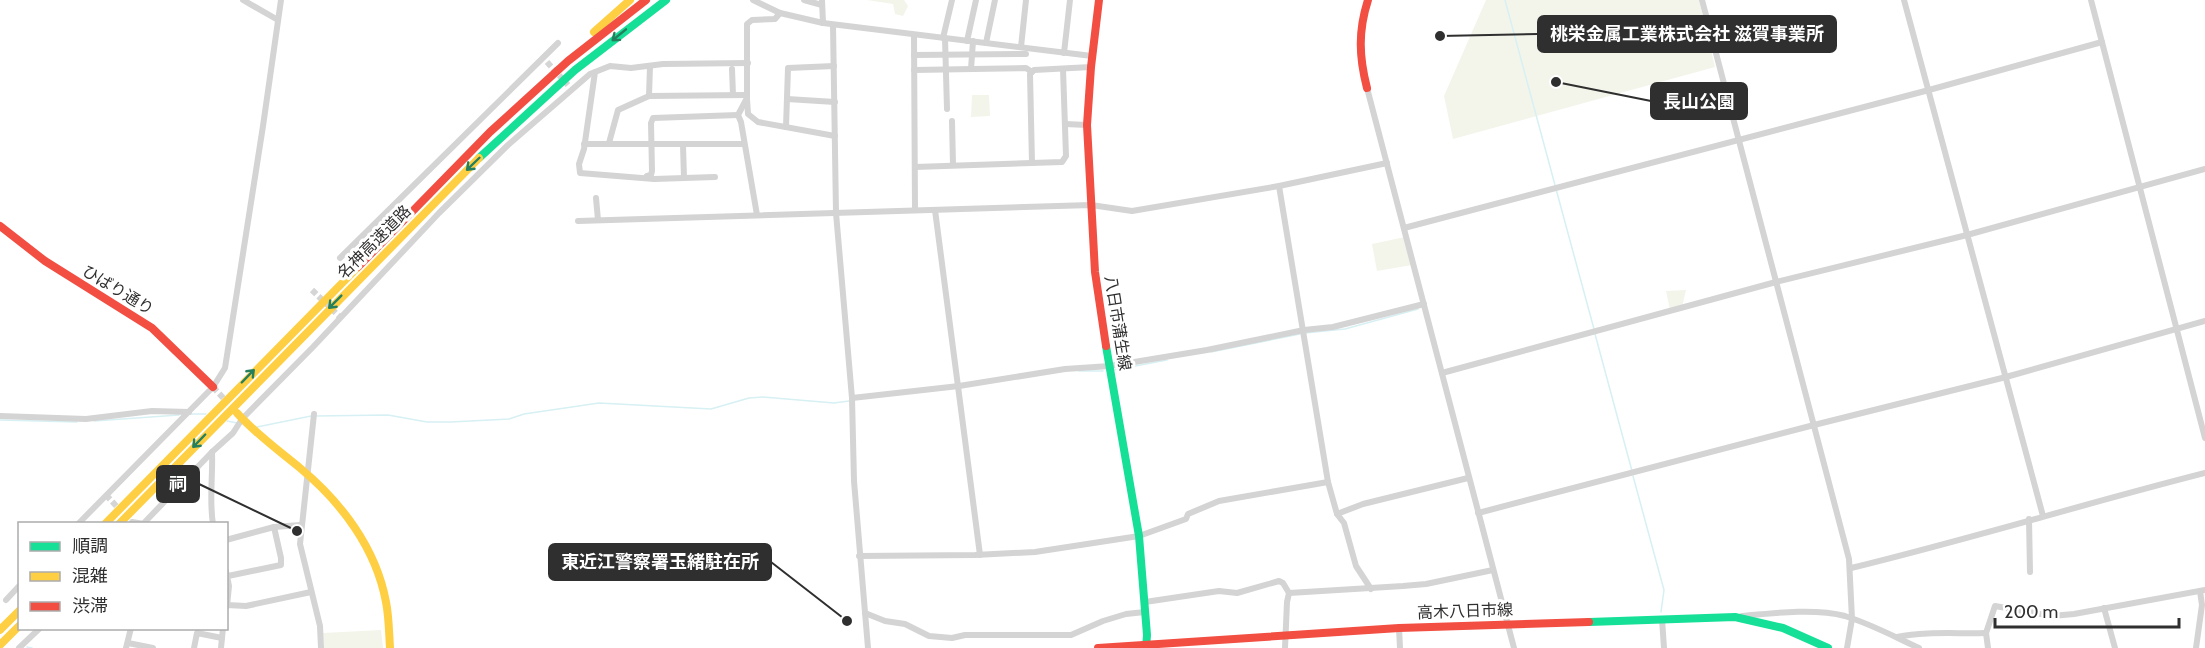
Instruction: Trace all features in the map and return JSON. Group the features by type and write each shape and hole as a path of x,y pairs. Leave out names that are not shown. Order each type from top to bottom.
{"main road":[{"path":"490,132 593,32 630,0"},
{"name":"名神高速道路","path":"107,522 490,132 568,61 646,0"},
{"name":"名神高速道路","path":"121,522 497,140 575,70 666,0"},
{"name":"八日市蒲生線","path":"1099,0 1087,125 1095,272 1139,536 1147,647"},
{"path":"1367,88 1360,63 1359,25 1368,0"},
{"name":"ひばり通り","path":"0,226 45,261 152,328 213,387"},
{"path":"240,416 308,475 345,514 370,556 386,603 390,648"},
{"path":"0,630 17,612"},
{"name":"高木八日市線","path":"1098,648 1147,647 1287,634 1400,628 1735,617 1785,627 1807,635 1828,648"},
{"path":"0,645 18,627"}],"street":[{"path":"243,0 278,20"},
{"path":"80,522 213,387 225,368 263,126 280,0"},
{"path":"753,0 780,13 802,20 999,44 1025,50 1092,56"},
{"path":"804,0 822,2 823,23"},
{"path":"947,110 944,38 952,0"},
{"path":"971,69 970,41 976,0"},
{"path":"986,43 994,0"},
{"path":"1026,0 1025,50 1030,74 1032,163"},
{"path":"1064,53 1070,0"},
{"path":"1702,0 1851,568 1852,619 1847,648"},
{"path":"1904,0 2043,516"},
{"path":"2091,0 2205,438"},
{"path":"780,13 775,19 748,21 748,114 754,120 835,136"},
{"path":"833,25 836,213 852,398 854,481 868,648"},
{"path":"914,35 915,210"},
{"path":"1404,228 1929,90 2102,42"},
{"path":"340,258 545,60 558,43"},
{"path":"999,44 999,69"},
{"path":"914,55 999,54 1025,50"},
{"path":"145,522 233,433 240,416 327,332 439,213 570,87 590,74 610,66 631,68 748,63"},
{"path":"649,96 650,66"},
{"path":"786,127 788,68 834,66"},
{"path":"914,70 1029,70 1091,67"},
{"path":"732,69 733,95"},
{"path":"915,167 1062,162 1066,156 1063,69"},
{"path":"595,72 579,168 582,175 654,178 715,177"},
{"path":"1367,88 1514,648"},
{"path":"609,143 618,110 649,96 733,95 747,97"},
{"path":"747,97 738,116 757,215"},
{"path":"787,99 835,102"},
{"path":"647,177 652,171 651,123 653,118 738,116"},
{"path":"952,121 952,165"},
{"path":"1065,124 1087,125"},
{"path":"584,144 652,142 683,145 744,144"},
{"path":"683,145 684,178"},
{"path":"578,221 1091,204 1132,211 1279,186 1387,163"},
{"path":"1442,373 1776,282 1967,235 2205,169"},
{"path":"1279,186 1328,482 1337,514 1344,523 1356,566 1371,589"},
{"path":"596,198 598,220"},
{"path":"935,210 980,555"},
{"path":"852,398 959,386 1065,369 1110,366 1357,322 1424,304"},
{"path":"1478,513 2006,377 2205,321"},
{"path":"0,416 86,419 152,411 189,412"},
{"path":"314,414 300,525 300,544 320,626 321,648"},
{"path":"212,452 213,493 210,511 213,522"},
{"path":"1851,568 2205,473"},
{"path":"1337,514 1363,504 1468,478"},
{"path":"859,556 1035,552 1139,536 1186,519 1188,514 1220,501 1328,482"},
{"path":"2029,519 2030,572"},
{"path":"228,539 274,527 300,525"},
{"path":"228,574 280,565 281,558 274,527"},
{"path":"1289,593 1426,584 1493,570"},
{"path":"1145,602 1219,591 1237,593 1278,581 1283,583 1289,593 1285,648"},
{"path":"6,600 18,587"},
{"path":"1988,648 1986,633 1995,606 2052,616 2202,590 2196,648"},
{"path":"228,606 246,606 311,592"},
{"path":"2104,608 2115,648"},
{"path":"865,613 885,621 905,624 929,636 952,638 965,635 1071,635 1103,621 1126,614 1145,612"},
{"path":"1735,617 1805,613 1843,616 1919,648"},
{"path":"1662,618 1664,648"},
{"path":"1400,628 1400,648"},
{"path":"19,648 38,630"},
{"path":"131,630 127,646 157,648"},
{"path":"221,648 223,630"},
{"path":"194,648 197,633 222,638"},
{"path":"1897,638 1917,633 1946,635 1986,633"}],"shaded area":[{"path":"867,0 904,0 908,6 903,16 895,14 893,4"},
{"path":"1486,0 1699,0 1715,67 1453,139 1444,96"},
{"path":"972,95 989,95 990,116 971,117"},
{"path":"1405,237 1412,265 1377,271 1372,244"},
{"path":"1686,290 1682,307 1670,310 1666,291"},
{"path":"381,630 383,648 324,648 323,633"}],"waterway":[{"path":"1505,0 1555,185"},
{"path":"1556,189 1594,329"},
{"path":"1305,333 1345,329 1418,309"},
{"path":"1211,352 1300,334"},
{"path":"1595,334 1632,471"},
{"path":"1114,370 1167,360"},
{"path":"1079,371 1103,371"},
{"path":"315,416 388,415 427,422 451,422 509,419 524,414 599,403 711,409 749,398 763,397 834,403 849,401"},
{"path":"190,414 206,414"},
{"path":"94,421 179,415"},
{"path":"257,427 311,416"},
{"path":"0,420 77,422"},
{"path":"227,421 237,423"},
{"path":"1633,476 1664,590 1661,612"},
{"path":"27,647 32,648"}],"tunnel":[{"path":"547,62 568,85"},
{"path":"312,290 341,318"},
{"path":"213,387 227,402"},
{"path":"106,495 121,511"}],"traffic: fast":[{"path":"479,158 575,70 666,0"},
{"path":"1106,346 1139,536 1147,635 1146,648"},
{"path":"1589,622 1735,617 1783,628 1828,648"}],"traffic: slow":[{"path":"594,32 630,0"},
{"path":"121,522 479,158"},
{"path":"107,522 358,267"},
{"path":"237,413 259,435 315,481 343,511 355,528 374,563 381,582 387,608 390,648"},
{"path":"0,630 18,612"},
{"path":"0,645 18,627"}],"traffic: jam":[{"path":"358,267 490,132 568,61 646,0"},
{"path":"1099,0 1087,125 1095,272 1106,346"},
{"path":"1367,88 1362,66 1361,44 1362,22 1368,0"},
{"path":"0,226 45,261 152,328 213,387"},
{"path":"1098,648 1399,628 1589,622"}],"place":[{"name":"桃栄金属工業株式会社 滋賀事業所","path":"1440,36"},
{"name":"長山公園","path":"1556,82"},
{"name":"祠","path":"297,531"},
{"name":"東近江警察署玉緒駐在所","path":"847,621"}]}
